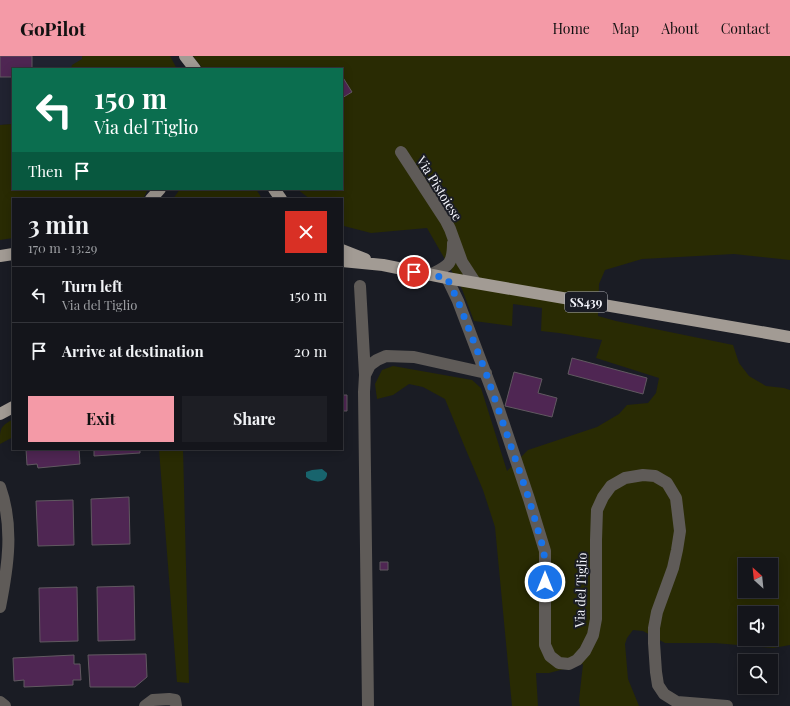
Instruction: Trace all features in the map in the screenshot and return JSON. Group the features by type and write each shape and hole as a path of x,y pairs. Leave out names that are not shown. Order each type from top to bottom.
{"main road":[{"path":"180,56 186,68"},
{"path":"185,56 194,68"},
{"path":"152,198 159,190"},
{"path":"343,250 383,266"},
{"path":"0,256 12,254"},
{"path":"343,261 383,266"},
{"name":"SS439","path":"383,266 790,337"},
{"path":"0,414 12,408"}],"street":[{"name":"Via Pistoiese","path":"401,152 446,221 462,262 475,282"},
{"path":"430,274 448,265 452,259 454,240"},
{"name":"Via del Tiglio","path":"447,278 458,301 486,373 529,499 544,551 545,645 550,656 559,663 569,664 577,660 585,651 593,635 596,619 597,510 603,496 611,486 625,478 643,475 655,476 667,483 676,498 680,531 673,568 656,612 654,643 658,685 664,694 678,702 727,706"},
{"path":"360,286 365,375 368,706"},
{"path":"365,375 370,366 377,360 386,356 414,357 486,373"},
{"path":"0,487 8,519 9,538 6,572 0,607"},
{"path":"145,706 154,700 169,699 175,700 176,706"},
{"path":"0,702 5,706"}],"shaded area":[{"path":"0,56 87,56 88,68 12,68 12,124 0,125"}],"green space":[{"path":"82,56 170,56 176,68 71,68 72,65 82,59"},
{"path":"193,56 790,56 790,260 734,254 642,259 605,270 599,284 598,316 733,345 739,363 749,376 766,386 790,390 790,645 773,648 750,646 778,646 778,606 738,606 738,645 715,643 665,643 643,631 633,630 627,638 625,644 628,679 639,706 580,706 579,700 583,664 549,673 536,673 538,706 512,706 495,527 483,490 445,399 423,387 409,384 393,395 377,399 375,384 382,370 393,366 472,380 481,388 507,471 528,450 597,427 619,414 627,405 648,403 656,393 659,378 596,358 602,340 541,331 542,308 513,304 512,326 474,321 462,289 427,228 371,233 344,226 343,198 309,198 298,190 343,190 343,68 202,68"},
{"path":"12,124 12,190 148,190 144,198 12,198 12,238 0,240 0,125"},
{"path":"179,190 257,190 261,198 174,198"},
{"path":"12,420 12,438 0,444 0,434 5,424"},
{"path":"159,450 183,450 189,683 177,682"}],"water":[{"path":"322,469 327,473 327,477 322,481 312,480 306,477 306,472"}],"building":[{"path":"0,56 32,56 32,68 12,68 12,77 0,77"},
{"path":"343,78 352,92 343,97"},
{"path":"572,358 647,378 643,394 568,374"},
{"path":"514,372 542,379 538,393 557,398 552,417 505,406"},
{"path":"343,395 347,395 347,411 343,411"},
{"path":"26,450 79,450 80,464 38,468 37,464 27,465"},
{"path":"94,450 140,450 140,453 94,456"},
{"path":"129,497 130,544 92,545 91,499"},
{"path":"73,500 74,545 38,546 36,501"},
{"path":"380,562 388,562 388,570 380,570"},
{"path":"134,586 135,640 98,641 97,587"},
{"path":"77,587 78,641 40,642 39,588"},
{"path":"146,654 147,677 135,687 90,687 88,655"},
{"path":"74,655 74,664 80,664 81,680 73,680 73,685 24,687 24,680 14,681 13,658"}],"route":[{"path":"414,272 447,278 458,301 486,373 529,499 544,551 545,582"}]}
